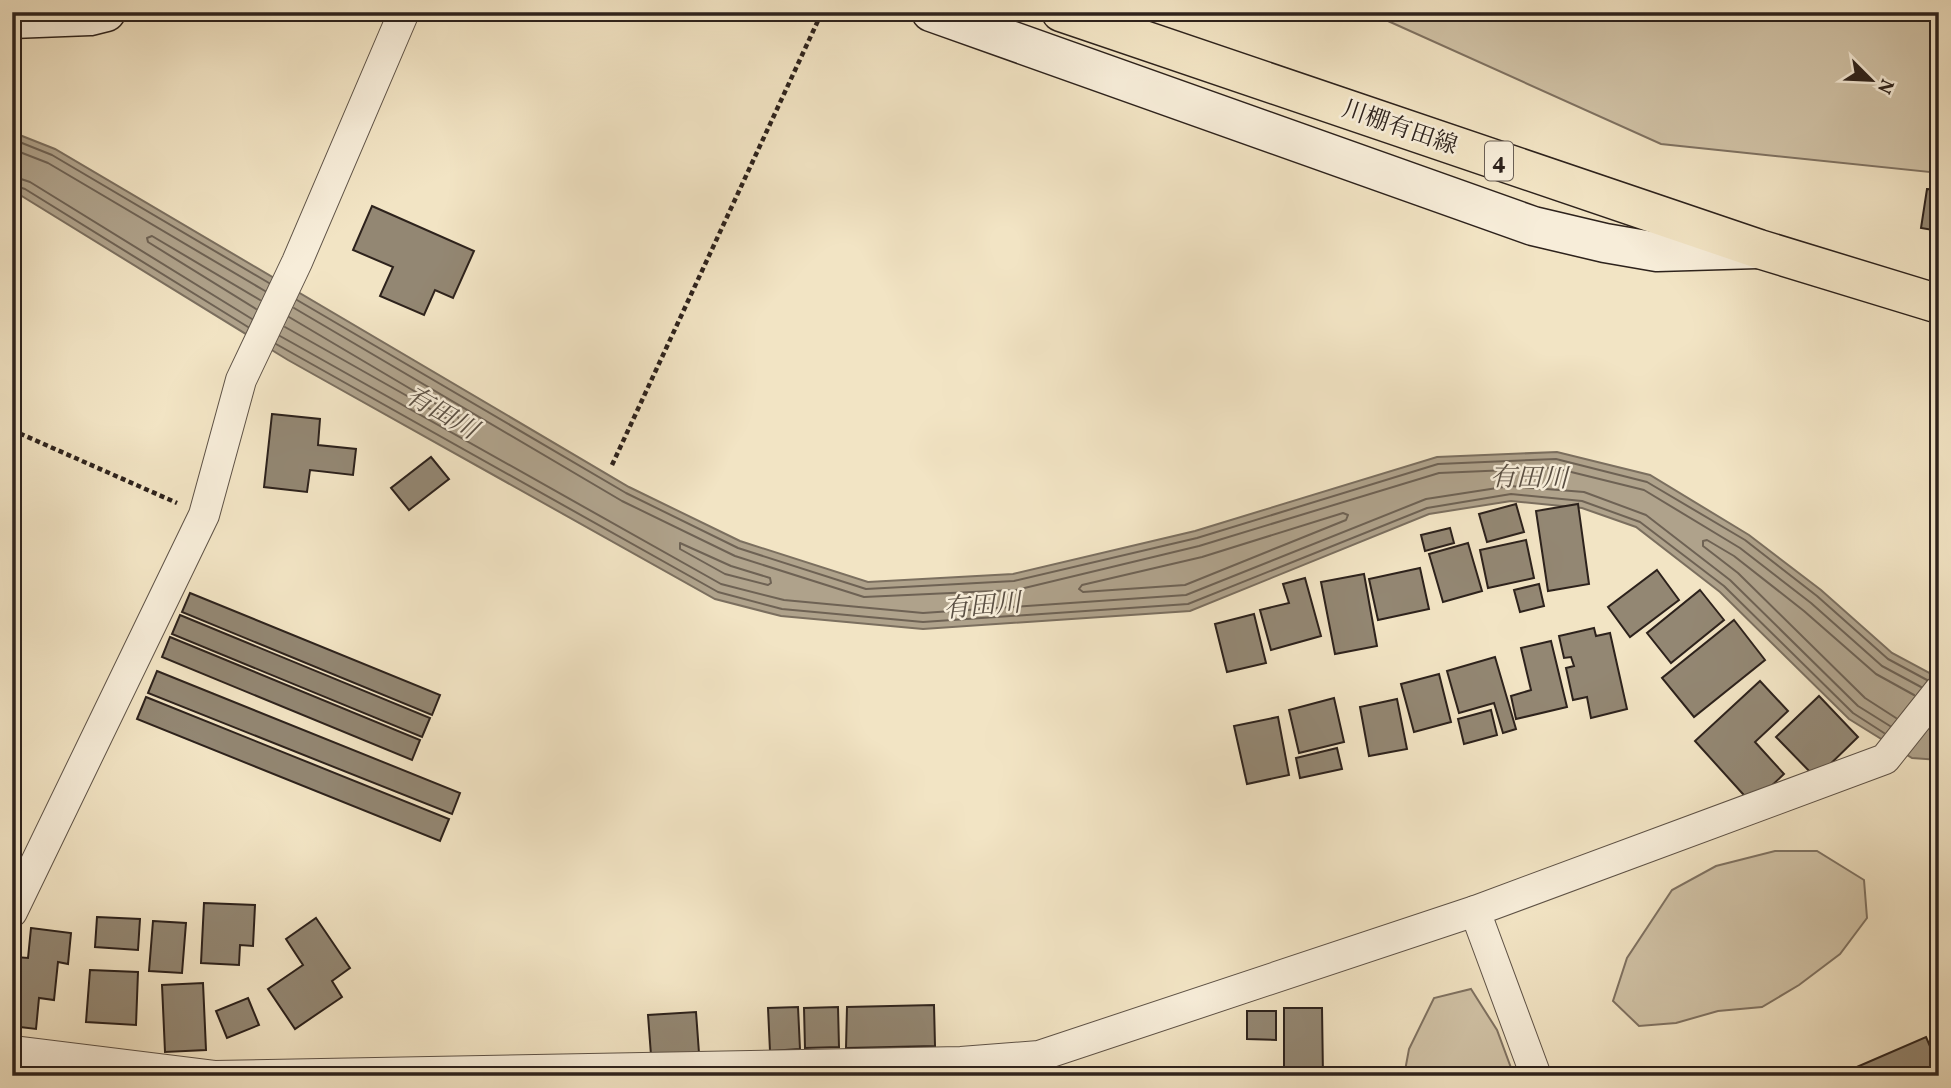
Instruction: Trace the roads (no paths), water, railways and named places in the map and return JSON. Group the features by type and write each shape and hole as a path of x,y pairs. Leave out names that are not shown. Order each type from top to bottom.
{"main road":[{"name":"川棚有田線","path":"1061,12 1759,248 1939,304"}],"street":[{"path":"12,19 90,16 106,12"},
{"path":"12,912 204,515 241,380 298,262 404,12"},
{"path":"931,12 1533,226 1657,252 1759,248"},
{"path":"12,1051 214,1076 948,1062 1039,1056 1475,911 1885,759 1939,691"},
{"path":"1475,911 1536,1076"}],"water":[{"name":"有田川","path":"12,132 55,149 629,487 740,541 868,582 1013,574 1195,531 1437,457 1557,452 1650,475 1749,535 1821,590 1892,653 1939,678 1939,760 1912,758 1849,719 1720,592 1636,527 1582,508 1511,501 1429,514 1190,611 923,629 781,616 715,599 288,360 12,190"}]}
